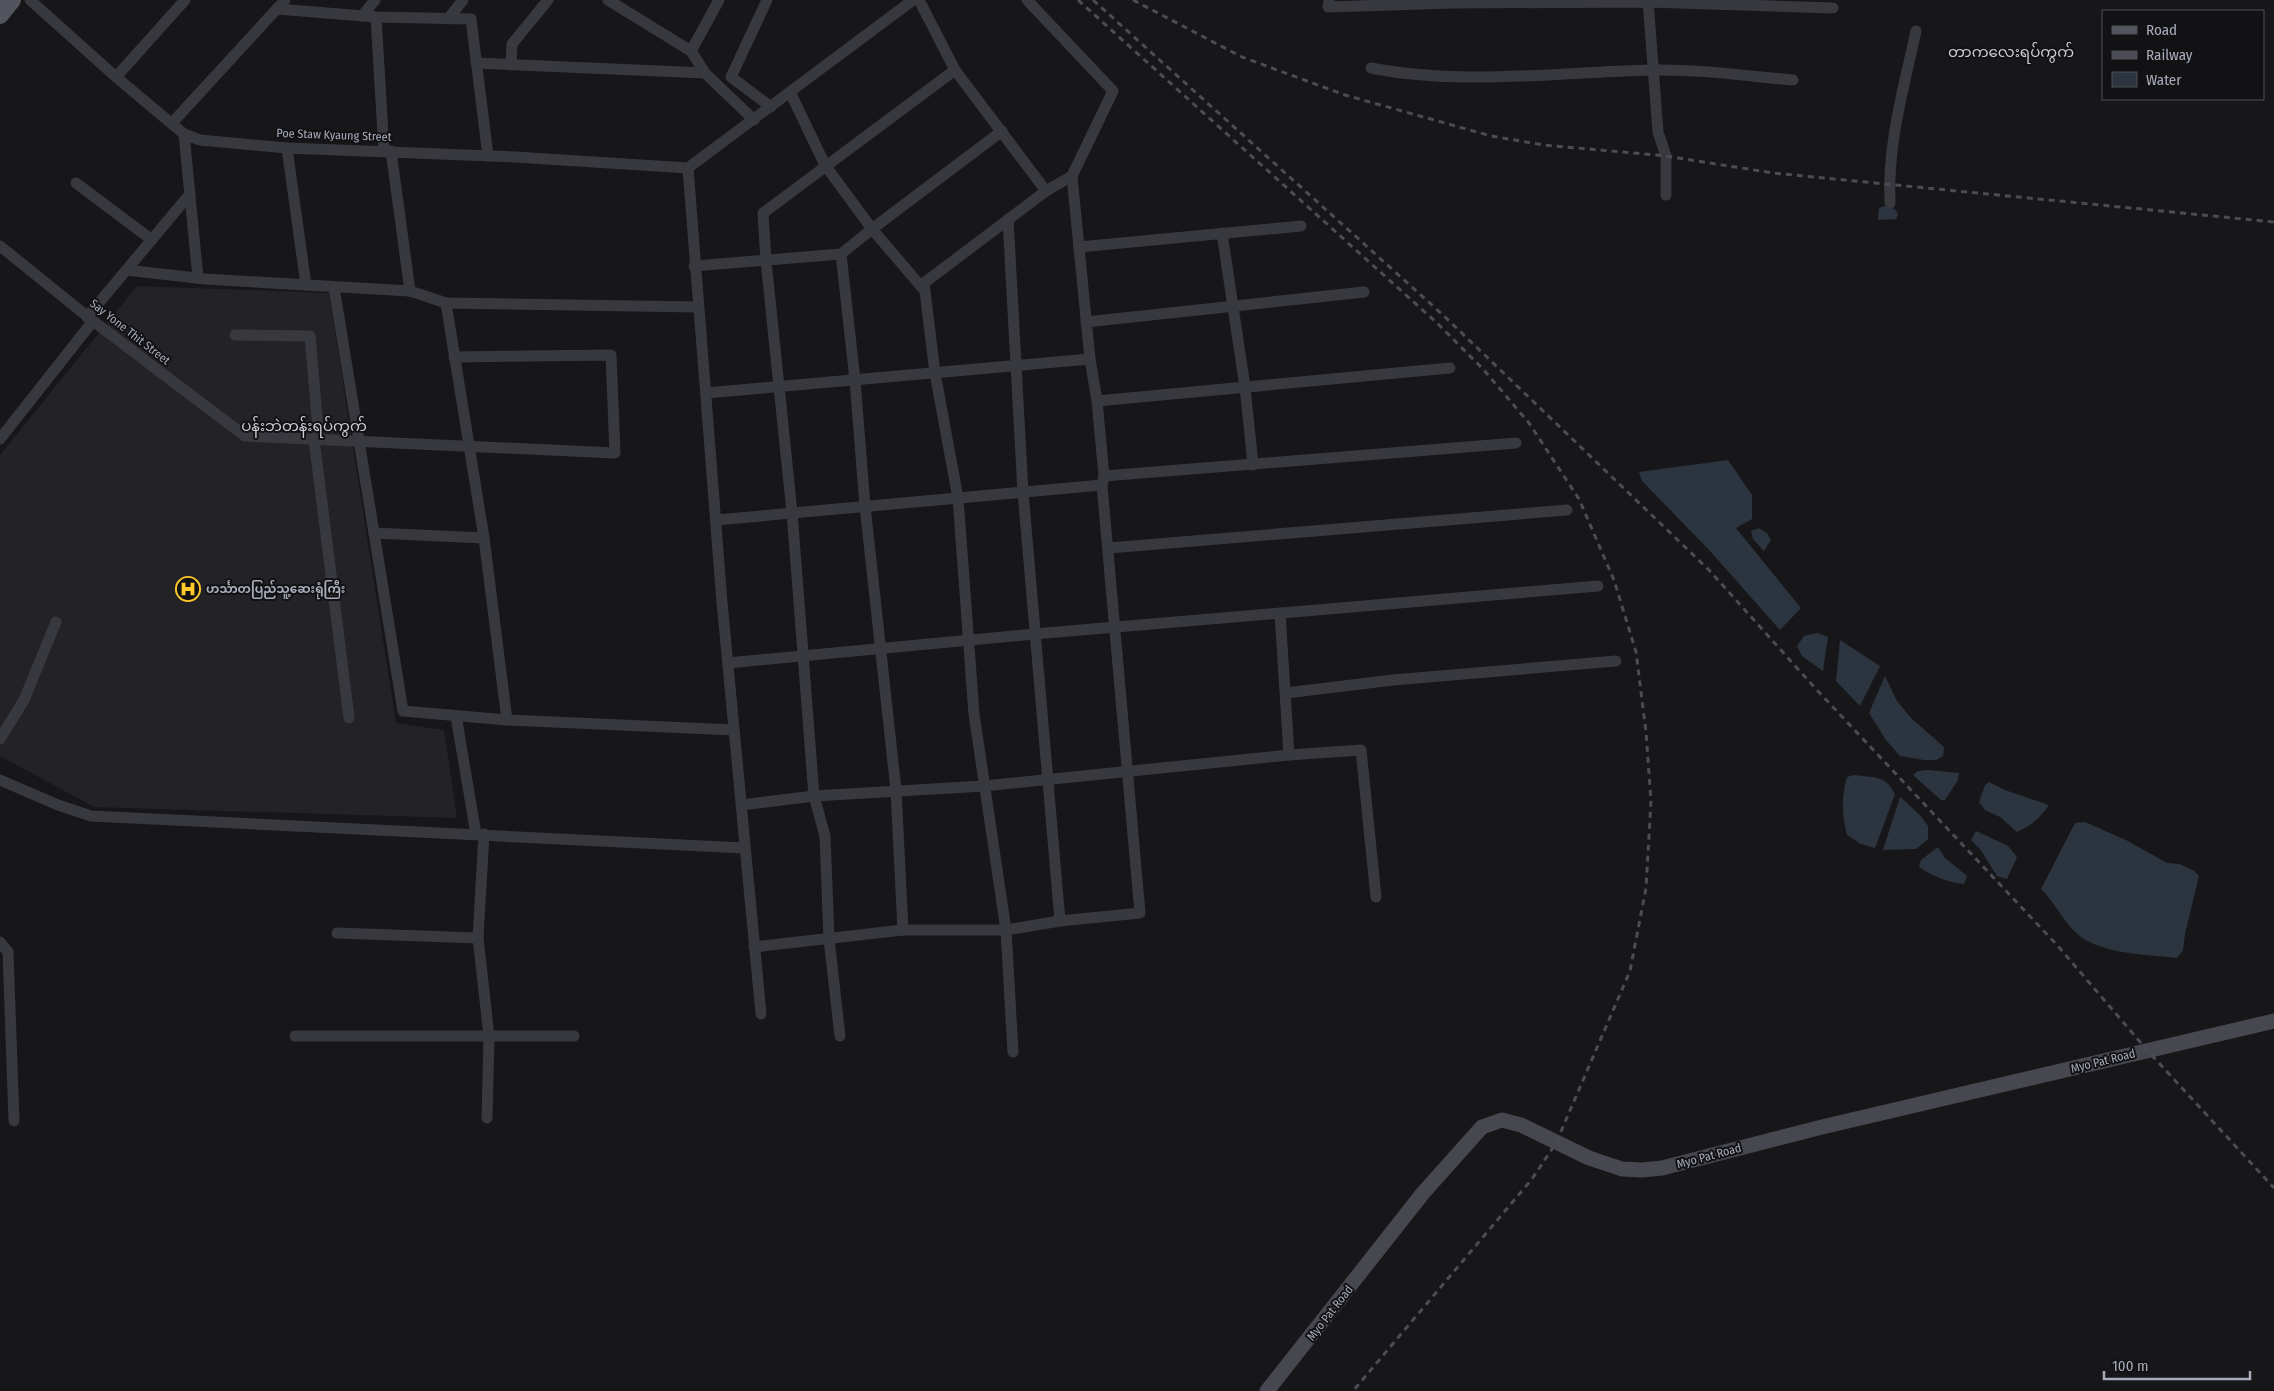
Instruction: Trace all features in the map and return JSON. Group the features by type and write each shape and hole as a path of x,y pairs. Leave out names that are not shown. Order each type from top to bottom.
{"main road":[{"path":"0,15 12,0"},
{"name":"Myo Pat Road","path":"1267,1391 1423,1193 1482,1127 1502,1120 1520,1125 1589,1158 1622,1169 1662,1168 1831,1124 2274,1020"}],"street":[{"name":"Poe Staw Kyaung Street","path":"30,0 116,77 184,134 200,140 288,148 388,151 688,168"},
{"path":"116,77 185,0"},
{"path":"172,123 285,0"},
{"path":"362,16 375,0"},
{"path":"448,18 463,0"},
{"path":"511,65 512,44 548,0"},
{"path":"608,0 691,51 705,73 754,120"},
{"path":"691,51 719,0"},
{"path":"767,0 731,77 771,107"},
{"path":"761,1014 744,848 742,805 694,266 688,168 771,107 899,4 913,0"},
{"path":"919,0 956,70 1046,191"},
{"path":"754,947 903,930 1006,930 1060,921 1140,913 1097,401 1090,359 1072,176 1113,91 1027,0"},
{"path":"1329,0 1328,7 1452,3 1648,1 1833,8"},
{"path":"1648,1 1658,132 1666,156 1666,195"},
{"path":"277,9 376,17 471,19 488,156"},
{"path":"376,17 388,151 410,291"},
{"path":"1890,203 1889,177 1895,135 1916,30"},
{"path":"476,63 705,73"},
{"path":"1371,68 1407,75 1493,78 1654,70 1793,80"},
{"path":"840,1036 829,939 825,836 814,796 792,512 766,261 763,212 956,70"},
{"path":"790,92 826,164 872,229 925,291"},
{"path":"694,266 842,254 872,229 1002,131"},
{"path":"184,134 198,278"},
{"path":"288,148 306,285"},
{"path":"1013,1052 1006,930 974,714 958,498 935,373 924,283 1046,191 1072,176"},
{"path":"76,183 152,240"},
{"path":"0,439 126,270 190,194"},
{"path":"1008,219 1022,492 1060,921"},
{"path":"1079,247 1301,226"},
{"path":"1222,233 1245,387 1253,465"},
{"name":"Say Yone Thit Street","path":"0,246 90,319 245,436 316,440"},
{"path":"842,254 865,506 896,790 903,930"},
{"path":"126,270 198,278 334,288 410,291 446,303 698,308"},
{"path":"334,288 403,711 507,720 734,730"},
{"path":"1086,322 1364,292"},
{"path":"446,303 484,538 507,720"},
{"path":"235,334 310,336 316,440 349,718"},
{"path":"316,440 614,453 611,355 454,357"},
{"path":"706,393 1090,359"},
{"path":"1097,401 1450,368"},
{"path":"716,520 1022,492 1103,481 1253,465 1516,443"},
{"path":"1109,548 1567,510"},
{"path":"374,533 484,538"},
{"path":"728,662 1598,586"},
{"path":"1280,613 1289,755"},
{"path":"0,739 24,700 56,622"},
{"path":"1286,693 1393,680 1616,661"},
{"path":"456,716 480,834 478,938 489,1036 487,1118"},
{"path":"742,805 814,796 984,786 1127,773 1289,755 1360,750 1376,897"},
{"path":"0,780 58,805 90,816 480,834 667,846 744,848"},
{"path":"337,933 478,938"},
{"path":"0,942 8,952 14,1121"},
{"path":"295,1036 574,1036"}],"shaded area":[{"name":"ဟင်္သာတပြည်သူ့ဆေးရုံကြီး","path":"137,286 329,293 396,723 444,730 457,818 94,807 0,756 0,455"}],"water":[{"path":"1884,206 1895,209 1898,214 1896,219 1878,220 1879,208"},
{"path":"1728,460 1752,495 1752,519 1736,528 1801,608 1780,630 1710,551 1642,481 1639,472"},
{"path":"1759,528 1767,533 1771,540 1764,551 1753,539 1751,531"},
{"path":"1817,633 1828,637 1823,671 1802,656 1797,646 1804,636"},
{"path":"1840,640 1880,666 1860,706 1836,681"},
{"path":"1885,676 1897,701 1911,718 1944,747 1943,756 1936,760 1924,760 1900,756 1886,740 1869,713"},
{"path":"1929,770 1959,773 1958,780 1945,800 1941,800 1913,775 1918,771"},
{"path":"1854,775 1883,780 1895,794 1875,848 1861,844 1847,835 1843,813 1843,799 1847,777"},
{"path":"1989,782 2005,790 2049,805 2035,821 2017,832 2000,817 1985,810 1979,802 1985,785"},
{"path":"1900,797 1920,815 1928,826 1928,839 1916,849 1883,850"},
{"path":"2085,822 2128,841 2167,863 2179,864 2193,870 2199,876 2183,950 2177,958 2123,952 2096,945 2084,939 2074,931 2041,889 2075,823"},
{"path":"1976,831 2008,846 2017,857 2007,879 1997,876 1980,849 1971,840"},
{"path":"1938,847 1945,858 1967,876 1964,884 1941,878 1919,867 1921,860"}],"railway":[{"path":"1078,0 1437,323 1483,369 1529,423 1579,499 1614,580 1636,652 1646,732 1651,801 1646,888 1630,971 1556,1143 1532,1179 1353,1391"},
{"path":"1093,0 1443,315 1709,570 1815,688 2057,945 2147,1050 2274,1188"},
{"path":"1133,0 1242,57 1345,95 1491,136 1544,145 1666,156 1773,173 2274,222"}],"place":[{"name":"ဟင်္သာတပြည်သူ့ဆေးရုံကြီး","path":"188,589"}],"district":[{"name":"တာကလေးရပ်ကွက်","path":"2011,52"},
{"name":"ပန်းဘဲတန်းရပ်ကွက်","path":"304,426"}]}
